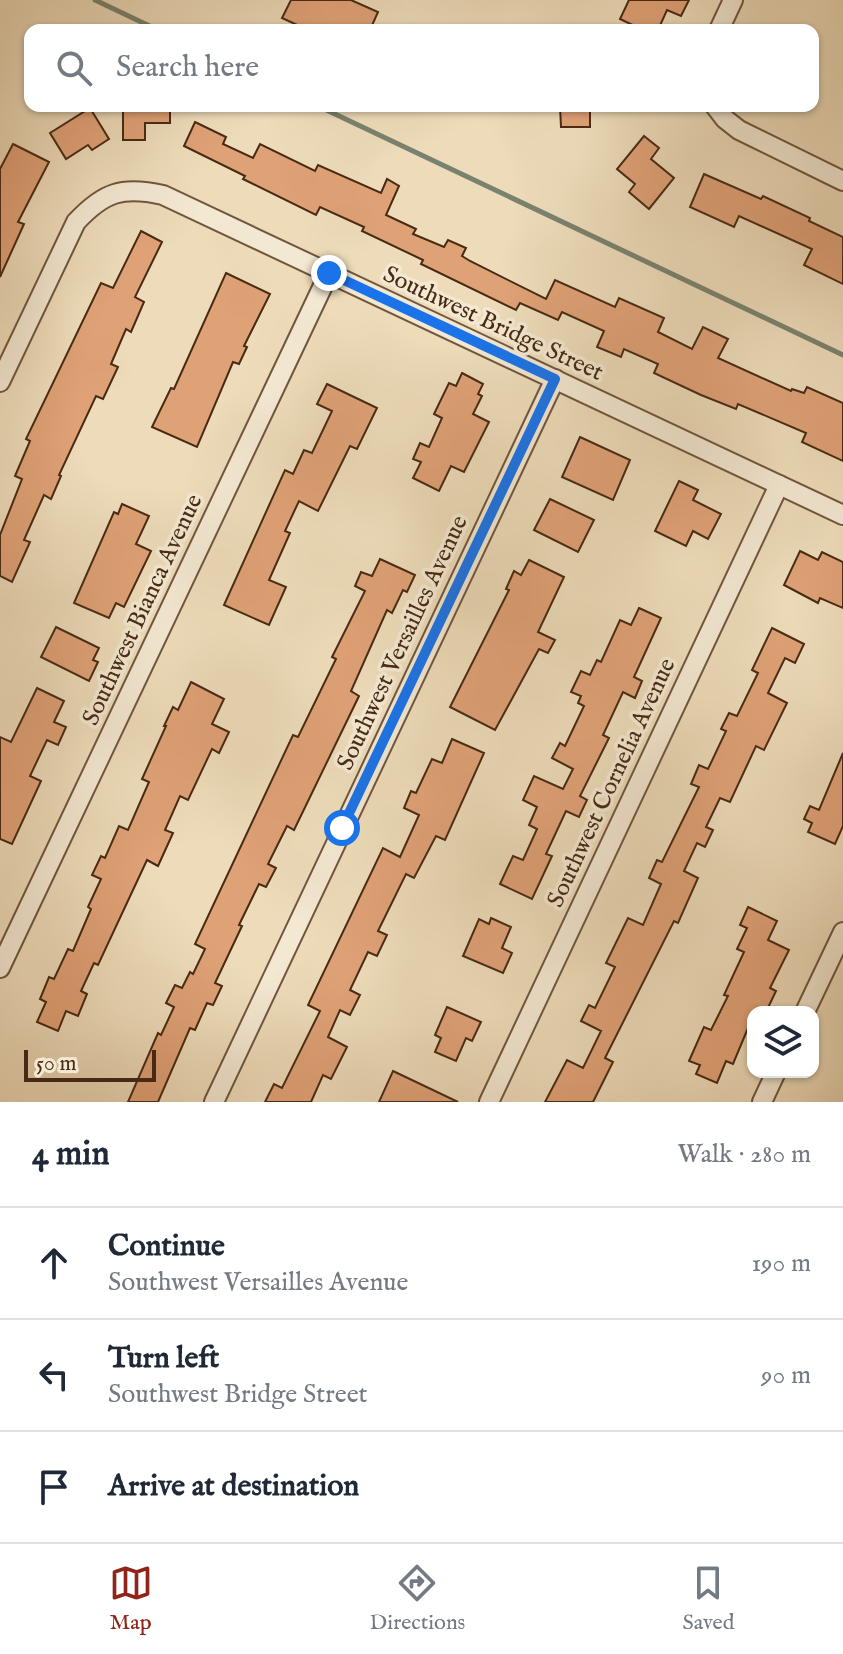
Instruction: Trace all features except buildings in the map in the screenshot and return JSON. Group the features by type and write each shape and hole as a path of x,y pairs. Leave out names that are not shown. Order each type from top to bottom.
{"street":[{"path":"722,24 733,0"},
{"path":"720,112 739,130 843,181"},
{"name":"Southwest Bridge Street","path":"0,382 76,222 94,203 119,192 141,190 163,195 843,515"},
{"name":"Southwest Bianca Avenue","path":"0,968 329,273"},
{"name":"Southwest Versailles Avenue","path":"214,1102 555,379"},
{"name":"Southwest Cornelia Avenue","path":"489,1102 779,485"},
{"path":"808,1006 843,932"},
{"path":"762,1102 773,1078"}],"waterway":[{"path":"95,0 145,24"},
{"path":"331,112 843,355"}],"route":[{"path":"329,273 555,379 342,828"}]}
